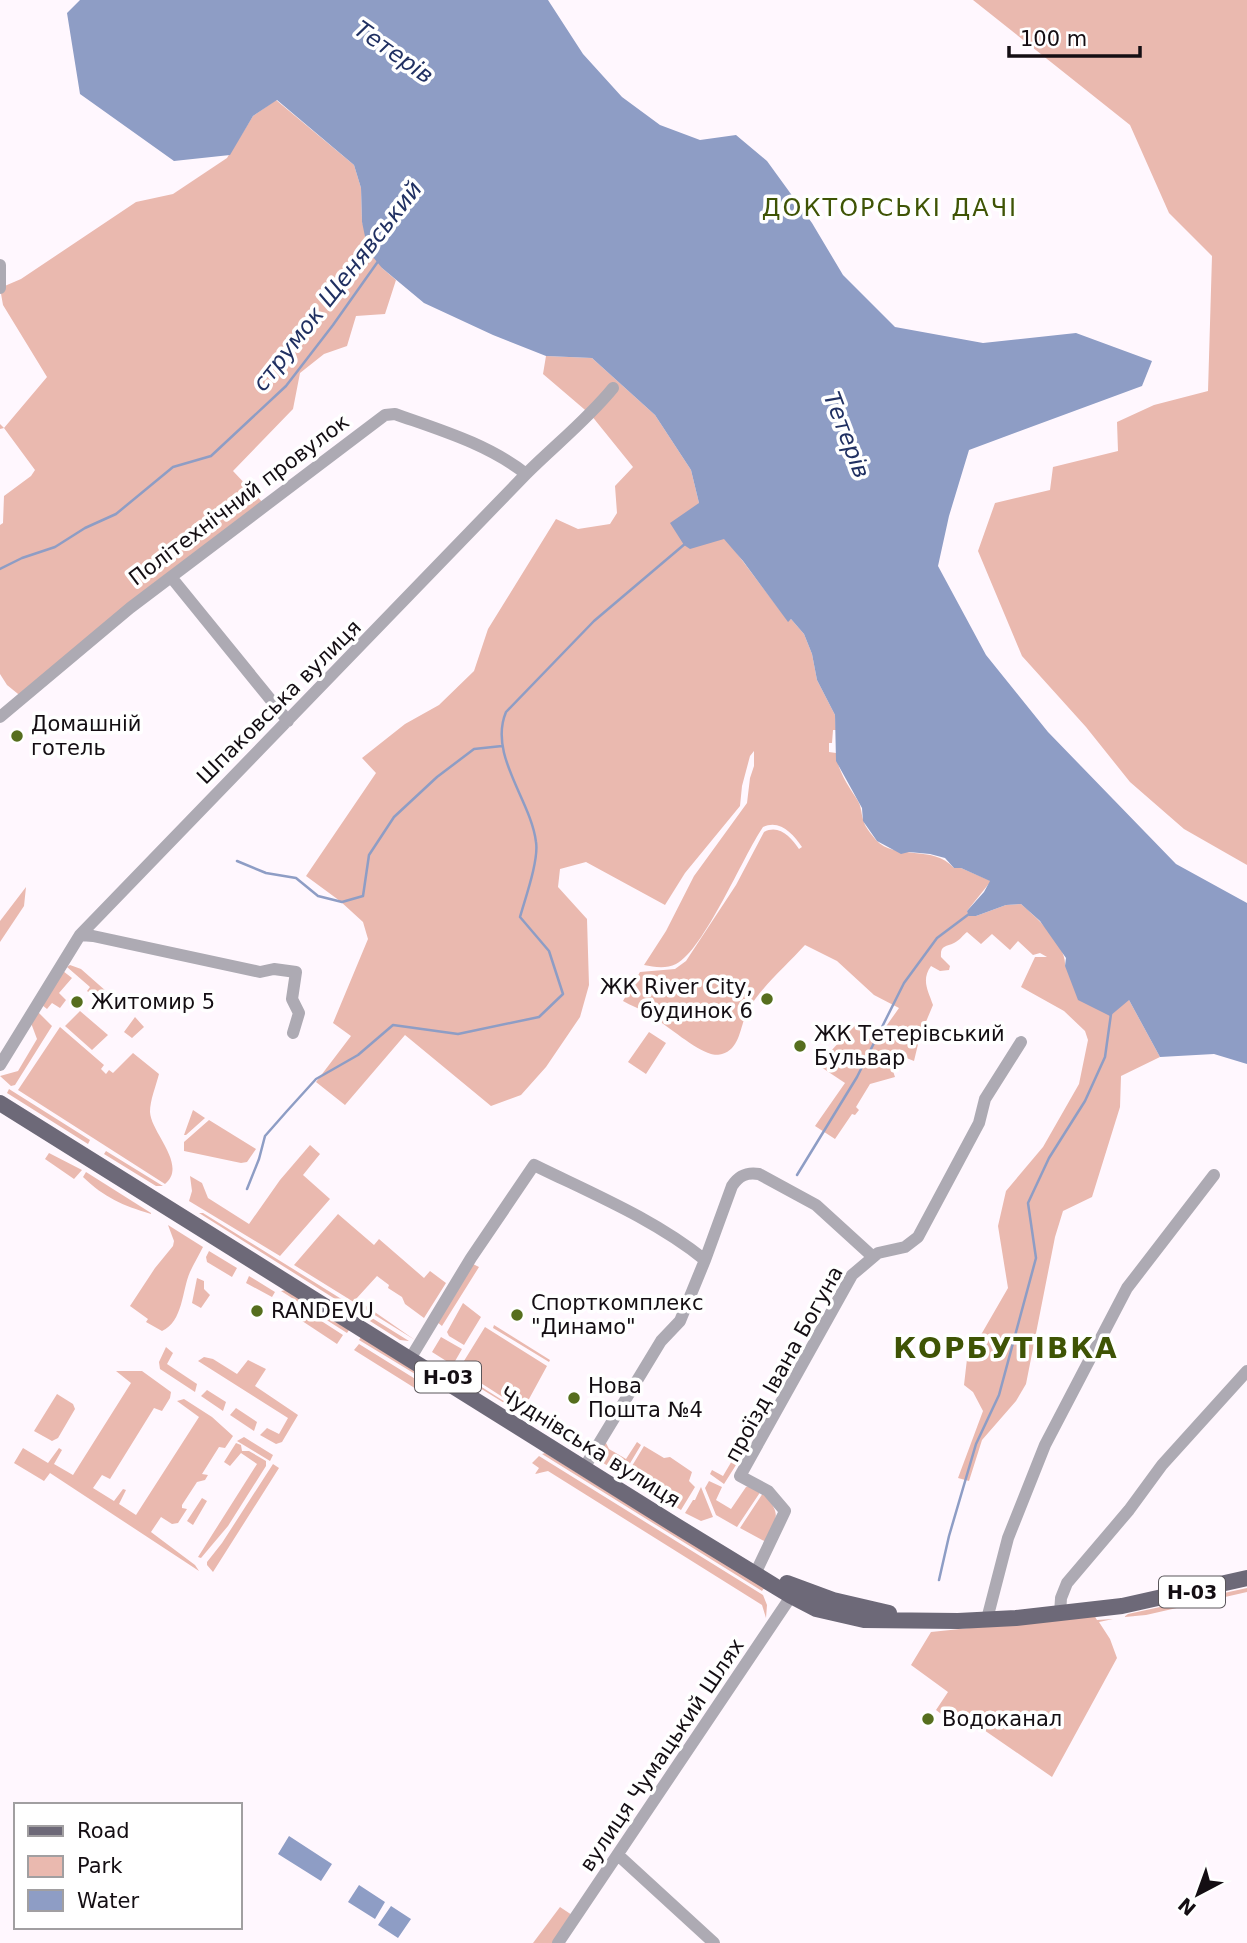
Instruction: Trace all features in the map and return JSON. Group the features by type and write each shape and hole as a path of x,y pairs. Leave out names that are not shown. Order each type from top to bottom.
{"main road":[{"name":"Чуднівська вулиця","path":"0,1096 586,1466 794,1592 816,1609 853,1619 987,1619 1060,1614 1165,1598 1247,1578"},
{"name":"Чуднівська вулиця","path":"0,1103 411,1356"}],"street":[{"path":"0,265 0,288"},
{"name":"Шпаковська вулиця","path":"0,1065 80,935 526,474 562,438 591,415 613,388"},
{"name":"Політехнічний провулок","path":"0,718 130,608 385,415 395,414 459,437 508,460 526,474"},
{"path":"171,577 288,721"},
{"path":"80,935 260,972 274,969 296,972 292,999 299,1013 293,1033"},
{"name":"проїзд Івана Богуна","path":"757,1571 785,1511 768,1491 740,1476 852,1275 872,1256 905,1247 918,1237 979,1123 985,1099 1021,1042"},
{"path":"411,1356 471,1258 534,1165 629,1211 681,1241 705,1260"},
{"path":"586,1466 661,1341 680,1321 736,1180 746,1173 759,1174 816,1205 872,1256"},
{"path":"987,1619 1008,1538 1045,1446 1127,1288 1214,1175"},
{"path":"1060,1614 1061,1598 1067,1583 1129,1510 1162,1465 1247,1371"},
{"name":"вулиця Чумацький Шлях","path":"558,1943 794,1592"},
{"path":"618,1855 714,1943"}],"green space":[{"path":"973,0 1247,0 1247,865 1184,829 1130,782 1086,727 1022,656 978,551 995,503 1050,490 1053,467 1118,451 1117,422 1154,405 1208,391 1212,256 1169,213 1130,125"},
{"path":"276,100 354,165 361,188 362,222 382,268 396,280 385,314 356,316 347,346 324,354 300,373 293,409 233,471 265,505 23,698 7,685 0,674 0,525 3,523 4,496 35,470 4,428 47,377 3,305 0,288 21,279 136,202 173,194 227,158 253,116"},
{"path":"546,356 592,358 655,415 691,470 699,503 788,621 791,619 804,634 812,654 817,680 835,715 836,730 833,730 829,752 836,753 841,772 859,804 865,824 876,840 893,850 936,856 954,868 961,868 991,881 967,911 976,916 1006,905 1021,904 1056,941 1065,966 1129,1000 1160,1057 1121,1076 1120,1107 1092,1197 1063,1211 1055,1237 1026,1384 1016,1401 982,1440 969,1481 958,1478 983,1411 973,1392 964,1385 967,1359 1008,1288 998,1226 1006,1191 1043,1147 1079,1084 1088,1040 1085,1031 1064,1011 1021,987 1035,957 1047,957 1040,953 1033,955 1018,941 1010,950 992,934 981,944 967,932 958,941 941,950 941,957 950,966 949,970 940,971 931,966 928,971 926,985 933,1005 920,1036 914,1061 904,1057 893,1071 895,1077 870,1084 856,1107 859,1110 855,1115 852,1114 835,1139 815,1126 845,1083 818,1065 854,1026 875,1042 899,1008 874,995 837,961 805,945 760,993 748,1010 733,1047 721,1054 704,1051 647,1013 623,1001 640,972 675,969 686,961 736,885 764,832 780,831 799,849 802,847 780,826 763,827 711,922 687,955 668,967 644,965 666,931 694,876 747,803 754,751 750,756 742,786 740,806 685,873 665,905 586,862 560,869 558,887 587,919 589,985 580,1017 546,1067 521,1095 491,1106 405,1035 345,1105 316,1082 351,1036 333,1023 368,939 363,922 306,876 376,773 362,758 405,724 439,705 474,671 488,629 556,519 578,529 610,524 617,513 615,486 633,467 591,415 543,374"},
{"path":"26,887 24,906 0,942 0,921"},
{"path":"70,965 81,969 115,999 108,1007 87,991 90,987 67,967"},
{"path":"63,971 72,978 59,993 66,1000 60,1008 52,1003 47,1009 42,1005"},
{"path":"80,1011 108,1035 92,1050 65,1026"},
{"path":"38,1012 52,1026 15,1085 11,1086 0,1076 18,1071 37,1039 31,1023"},
{"path":"135,1017 144,1027 132,1038 124,1032"},
{"path":"60,1027 104,1065 101,1069 106,1074 109,1070 113,1073 133,1053 159,1074 150,1112 171,1158 171,1176 165,1184 18,1090"},
{"path":"649,1032 666,1043 646,1074 628,1062"},
{"path":"9,1089 90,1140 88,1144 7,1093"},
{"path":"193,1110 205,1118 184,1135"},
{"path":"209,1120 256,1149 247,1162 184,1151 184,1142"},
{"path":"310,1145 320,1154 303,1175 330,1199 280,1256 189,1201 192,1191 190,1176 202,1183 208,1198 249,1224 280,1180"},
{"path":"106,1151 163,1186 156,1186 104,1154"},
{"path":"49,1153 82,1170 74,1179 45,1159"},
{"path":"86,1172 151,1214 107,1196 83,1177"},
{"path":"199,1213 203,1213 409,1341 400,1340"},
{"path":"338,1214 374,1245 379,1239 424,1278 430,1271 446,1283 424,1318 405,1304 402,1297 388,1288 389,1285 377,1276 356,1299 415,1340 294,1265"},
{"path":"168,1225 203,1247 190,1272 178,1313 169,1327 162,1331 146,1322 148,1319 130,1306 173,1246 174,1241"},
{"path":"209,1251 237,1268 232,1277 207,1262"},
{"path":"473,1264 479,1267 442,1326 437,1322"},
{"path":"249,1276 275,1292 272,1297 246,1283"},
{"path":"197,1278 204,1281 204,1289 210,1295 201,1308 192,1303"},
{"path":"286,1290 349,1330 347,1333 281,1291"},
{"path":"463,1303 481,1317 464,1345 447,1332"},
{"path":"295,1304 343,1335 337,1344 287,1311 286,1309"},
{"path":"494,1325 550,1360 549,1362 493,1328"},
{"path":"485,1327 547,1366 523,1410 459,1369"},
{"path":"361,1337 424,1377 425,1380 359,1340"},
{"path":"441,1337 462,1349 454,1363 451,1364 432,1352"},
{"path":"359,1344 425,1385 421,1392 354,1350"},
{"path":"166,1347 173,1353 167,1364 197,1384 195,1392 160,1369 159,1362"},
{"path":"204,1357 213,1359 237,1374 248,1360 266,1369 255,1386 298,1415 282,1442 276,1444 260,1435 267,1428 279,1434 288,1418 198,1361"},
{"path":"116,1371 142,1371 171,1392 162,1411 154,1408 110,1479 102,1475 93,1488 114,1501 123,1489 126,1490 119,1504 136,1515 199,1417 177,1401 184,1399 212,1417 233,1436 225,1448 219,1447 202,1474 208,1475 205,1480 197,1482 182,1505 182,1508 187,1509 178,1523 172,1524 161,1517 151,1532 195,1565 199,1571 50,1473 44,1481 14,1463 23,1448 48,1463 59,1448 62,1450 54,1464 73,1475 131,1383"},
{"path":"458,1372 587,1454 457,1374"},
{"path":"207,1390 226,1402 223,1411 201,1396"},
{"path":"57,1394 73,1404 75,1409 58,1438 52,1441 34,1431"},
{"path":"236,1408 257,1422 254,1431 230,1415"},
{"path":"244,1437 273,1455 270,1461 237,1441"},
{"path":"605,1441 609,1449 626,1459 637,1442 641,1445 623,1475 595,1458"},
{"path":"236,1443 241,1445 242,1451 249,1451 266,1461 266,1466 228,1526 201,1558 198,1557 257,1464 241,1453 230,1466 224,1462"},
{"path":"644,1446 664,1458 670,1457 692,1472 689,1481 695,1487 681,1510 626,1476"},
{"path":"545,1453 764,1588 762,1591 542,1454"},
{"path":"539,1456 763,1595 767,1605 766,1618 762,1605 548,1471 535,1474 539,1468 532,1463"},
{"path":"733,1459 736,1465 724,1484 710,1474 712,1470 723,1476"},
{"path":"273,1464 279,1468 213,1572 207,1562"},
{"path":"709,1481 722,1487 716,1500 731,1509 746,1487 761,1491 737,1527 716,1515 705,1488"},
{"path":"701,1487 713,1517 701,1521 685,1513"},
{"path":"763,1493 776,1516 766,1542 740,1528"},
{"path":"202,1498 207,1501 193,1525 187,1521"},
{"path":"1247,1588 1247,1592 1146,1615 1124,1617 1128,1614"},
{"path":"1094,1615 1097,1620 1113,1619 1099,1622 1110,1639 1117,1658 1052,1777 984,1730 958,1727 936,1710 948,1692 911,1665 931,1632"},
{"path":"560,1907 575,1917 558,1943 533,1943"}],"water":[{"name":"Тетерів","path":"80,0 548,0 583,54 622,97 660,125 700,140 736,135 767,161 812,223 843,275 895,327 983,343 1076,333 1152,361 1142,386 969,450 949,516 938,566 986,655 1048,732 1176,864 1247,903 1247,1064 1214,1054 1160,1057 1129,1000 1110,1016 1078,1000 1065,966 1066,958 1040,921 1021,904 1006,905 969,916 967,911 990,881 961,868 954,868 945,858 909,852 901,854 877,841 863,821 862,808 836,761 835,715 817,680 812,654 804,634 791,619 788,622 724,539 690,549 684,545 670,523 699,503 691,470 655,415 592,358 546,356 493,335 424,303 382,268 368,251 362,222 361,188 354,165 277,100 253,116 230,155 174,161 80,94 67,13"},
{"path":"289,1836 332,1864 321,1881 278,1854"},
{"path":"359,1885 385,1902 375,1919 348,1902"},
{"path":"391,1906 411,1919 398,1938 378,1925"}],"waterway":[{"name":"струмок Щенявський","path":"0,569 55,547 85,528 116,514 173,467 211,456 286,386 379,260"},
{"path":"247,1189 265,1136 287,1111 316,1079 358,1055 393,1025 458,1034 539,1017 563,994 549,951 520,917 534,869 536,842 533,826 502,745 506,712 594,621 686,543"},
{"path":"237,861 266,873 296,878 318,896 342,902 363,896 369,855 394,817 437,777 474,749 502,746"},
{"path":"797,1175 857,1077 904,983 937,938 969,914"},
{"path":"939,1580 976,1444 999,1395 1036,1258 1028,1203 1049,1158 1085,1101 1105,1057 1111,1014"}],"place":[{"name":"Домашній готель","path":"17,736"},
{"name":"ЖК River City, будинок 6","path":"767,999"},
{"name":"Житомир 5","path":"77,1002"},
{"name":"ЖК Тетерівський Бульвар","path":"800,1046"},
{"name":"RANDEVU","path":"257,1311"},
{"name":"Спорткомплекс \"Динамо\"","path":"517,1315"},
{"name":"Нова Пошта №4","path":"574,1398"},
{"name":"Водоканал","path":"928,1719"}],"district":[{"name":"ДОКТОРСЬКІ ДАЧІ","path":"890,208"},
{"name":"КОРБУТІВКА","path":"1006,1348"}]}
